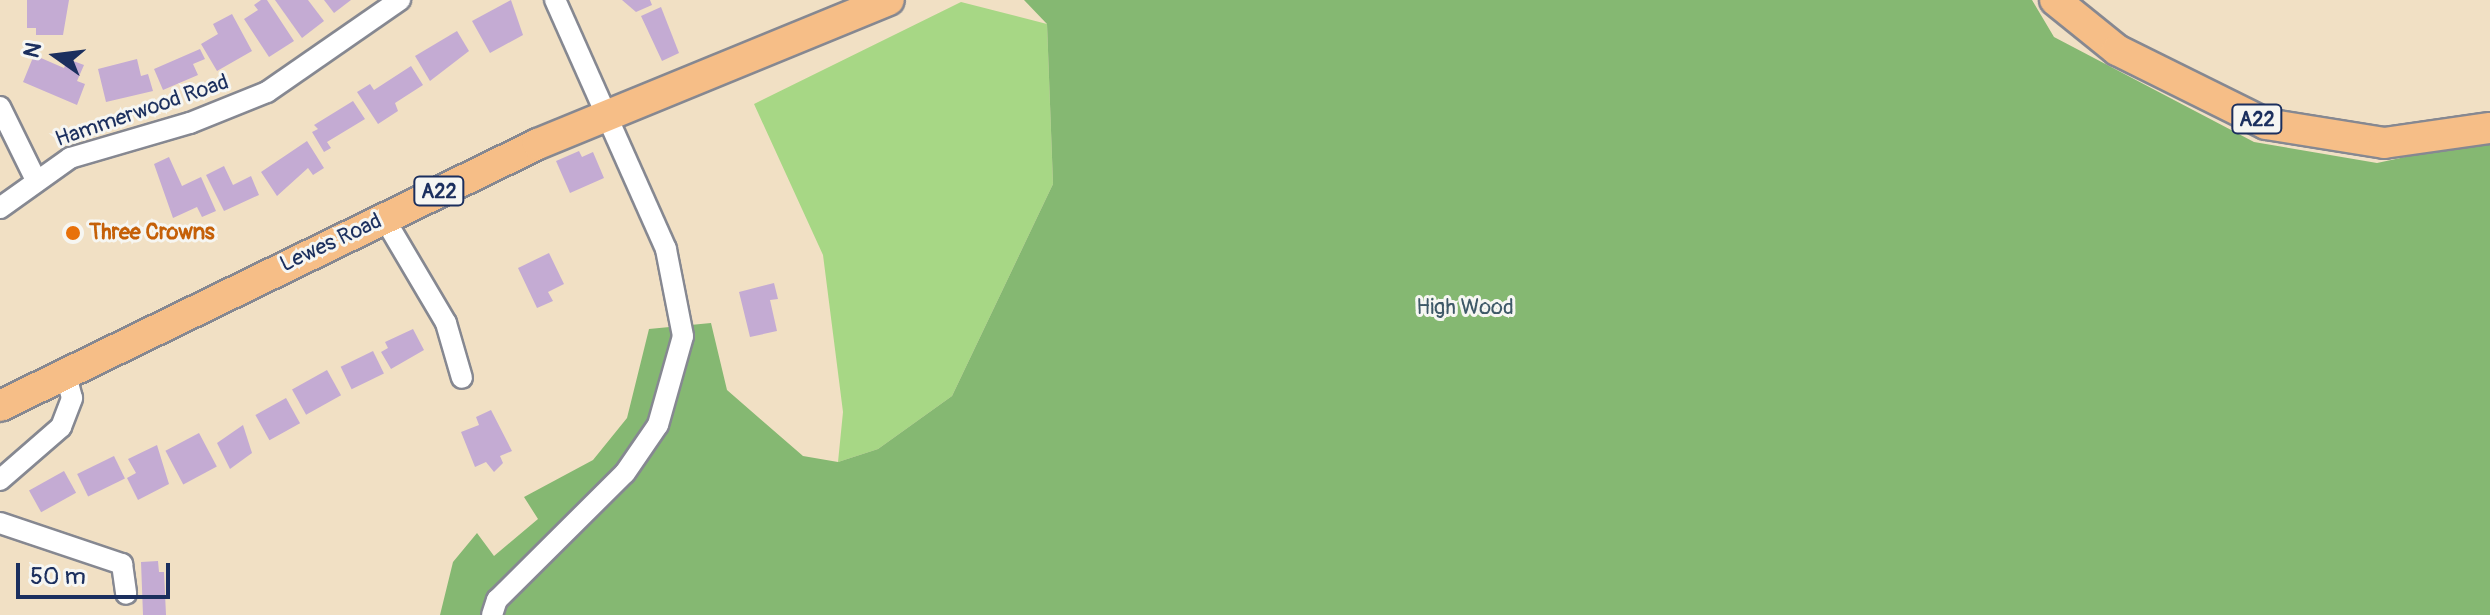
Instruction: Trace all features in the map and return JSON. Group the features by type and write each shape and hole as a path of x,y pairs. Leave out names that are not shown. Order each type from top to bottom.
{"highway":[{"name":"Lewes Road","path":"0,406 384,218 605,115 889,0"},
{"name":"A22","path":"2055,0 2117,50 2266,124 2384,143 2490,128"}],"street":[{"path":"492,615 497,600 625,473 658,425 683,336 666,249 555,0"},
{"name":"Hammerwood Road","path":"0,208 35,178 70,158 190,123 267,92 386,4"},
{"path":"0,107 35,178"},
{"path":"384,218 446,323 462,378"},
{"path":"0,480 61,427 72,398 66,375"},
{"path":"0,523 122,564 126,594"}],"green space":[{"name":"High Wood","path":"1024,0 2032,0 2054,37 2254,142 2377,163 2490,139 2490,615 440,615 453,562 477,533 494,556 538,519 524,497 593,460 627,418 649,329 711,323 727,390 803,456 838,462 878,449 952,396 1053,184 1047,24"},
{"path":"961,2 1047,24 1053,184 952,396 878,449 838,462 843,412 823,255 754,104"}],"building":[{"path":"27,0 69,0 63,35 36,35 36,28 27,28"},
{"path":"267,0 294,41 269,57 244,19 258,10 254,5"},
{"path":"275,0 308,0 324,21 302,38"},
{"path":"324,0 351,0 334,13"},
{"path":"511,0 523,35 490,53 472,21"},
{"path":"622,0 650,0 652,5 636,12"},
{"path":"661,7 679,53 662,61 641,16"},
{"path":"232,14 252,51 217,71 201,44 218,34 213,24"},
{"path":"457,31 469,51 430,81 415,56"},
{"path":"200,49 205,59 193,64 198,75 163,90 154,69"},
{"path":"34,55 64,68 68,59 84,65 77,81 85,84 77,105 23,82"},
{"path":"137,59 141,76 148,74 153,91 106,102 98,69"},
{"path":"411,66 423,85 395,103 398,111 378,124 357,92 370,84 374,90"},
{"path":"353,101 365,119 327,142 331,148 324,152 312,132 318,129 314,125"},
{"path":"307,141 324,168 313,175 308,168 277,196 261,172"},
{"path":"579,151 582,157 593,152 604,178 570,193 556,161"},
{"path":"169,157 182,186 201,177 216,211 202,217 197,207 173,218 154,164"},
{"path":"224,166 233,185 251,176 259,195 224,211 206,175"},
{"path":"549,253 564,284 548,292 553,301 537,308 518,268"},
{"path":"774,283 778,299 770,300 777,331 750,337 739,292"},
{"path":"413,329 424,350 391,369 381,352 388,348 385,342"},
{"path":"373,351 384,373 352,389 341,367"},
{"path":"327,370 341,395 306,415 292,389"},
{"path":"286,398 300,423 269,440 255,415"},
{"path":"491,410 512,451 500,456 503,463 494,472 486,462 475,467 461,432 479,425 476,417"},
{"path":"243,425 252,453 230,469 217,443"},
{"path":"199,433 217,467 183,484 165,451"},
{"path":"157,445 169,484 138,500 127,478 136,473 128,459"},
{"path":"114,456 125,478 88,496 77,474"},
{"path":"64,471 76,493 41,512 29,490"},
{"path":"158,561 159,572 164,572 166,615 143,615 141,562"}],"place":[{"name":"Three Crowns","path":"73,233"}]}
